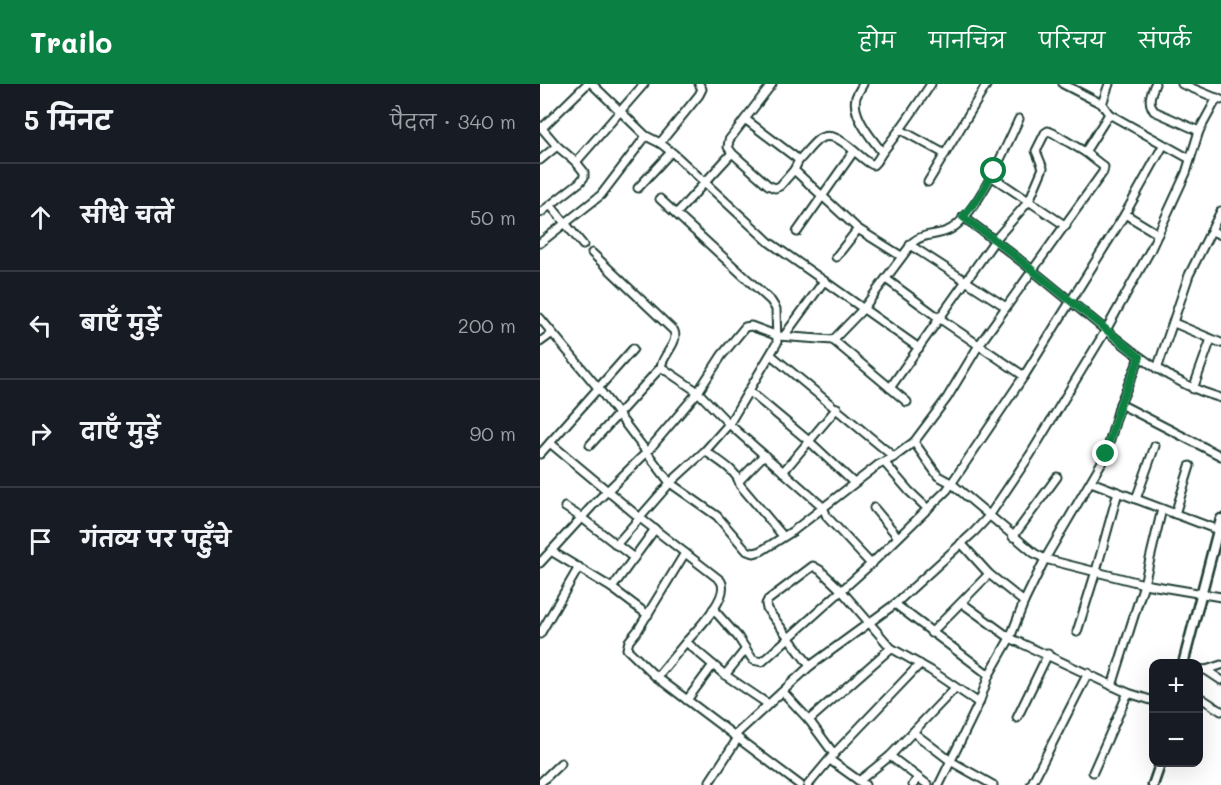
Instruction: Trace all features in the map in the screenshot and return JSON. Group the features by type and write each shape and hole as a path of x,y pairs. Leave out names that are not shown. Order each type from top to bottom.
{"street":[{"path":"540,213 552,206 584,177 584,172 576,162 556,146 541,127 586,84"},
{"path":"592,84 646,136 660,143 707,183 769,242 919,348"},
{"path":"576,162 644,84"},
{"path":"660,143 699,95 702,89 699,84"},
{"path":"772,84 729,140 728,147 768,185 775,188 780,186 794,170 799,160 819,139 824,137 840,140 873,165 901,130 931,84"},
{"path":"864,84 855,105 862,125 882,152"},
{"path":"928,182 987,84"},
{"path":"1063,84 1101,104 1109,114 1162,146 1190,159"},
{"path":"1101,104 1109,84"},
{"path":"1155,84 1149,99 1154,111 1199,131"},
{"path":"710,781 736,737 768,704 810,666 895,604 989,516 1030,455 1106,330 1158,234 1186,173 1199,131 1219,99 1182,84"},
{"path":"1085,153 1109,114"},
{"path":"745,119 799,160"},
{"path":"833,340 863,309 910,245 920,236 934,235 953,228 963,217 991,176 1019,119"},
{"path":"901,130 945,154"},
{"path":"540,318 670,483 717,516 747,551 754,553 793,531 854,483 914,441 947,398 980,345 1066,226 1104,167 1053,133 1048,131 1045,134 1036,151 1041,163 1042,174 1029,201 995,240 890,388"},
{"path":"540,243 601,195 646,136"},
{"path":"540,160 556,146"},
{"path":"713,609 753,660 762,662 942,497 1071,302 1125,214 1162,146"},
{"path":"797,232 854,151"},
{"path":"638,188 671,152"},
{"path":"676,214 707,183 732,153"},
{"path":"794,170 858,229 901,256"},
{"path":"991,176 1066,226"},
{"path":"660,199 771,301 776,309 781,336"},
{"path":"552,206 583,245"},
{"path":"1157,369 1174,323 1188,274 1221,211"},
{"path":"1125,214 1158,234"},
{"path":"963,217 1157,369 1193,389 1221,398"},
{"path":"836,258 858,229"},
{"path":"1212,231 1221,235"},
{"path":"910,245 1006,307"},
{"path":"590,445 661,367 676,336 674,331 592,253"},
{"path":"886,279 1024,376"},
{"path":"616,544 670,483 705,451 729,424 781,336 824,281"},
{"path":"1174,323 1221,343"},
{"path":"540,562 647,452 698,393 722,355 745,327 751,326 781,336 833,340 907,402"},
{"path":"540,342 552,334"},
{"path":"1193,389 1211,339"},
{"path":"540,454 633,349"},
{"path":"771,355 894,457"},
{"path":"939,785 952,762 989,675 1010,638 1024,602 1046,558 1106,454 1120,404 1140,357"},
{"path":"661,367 698,393 729,424 823,507 827,517 871,564"},
{"path":"749,391 810,442 854,483"},
{"path":"1120,404 1221,456"},
{"path":"783,472 837,408"},
{"path":"914,441 938,476 951,483 1034,553 1144,584 1221,597"},
{"path":"550,443 724,585 724,592 713,609 657,677"},
{"path":"1136,499 1155,446"},
{"path":"705,451 733,473 740,485 783,537"},
{"path":"739,481 765,455"},
{"path":"884,462 928,509"},
{"path":"1175,514 1190,466"},
{"path":"1013,537 1057,477"},
{"path":"1091,483 1218,530"},
{"path":"1077,632 1118,492"},
{"path":"566,507 634,558"},
{"path":"874,508 898,537"},
{"path":"1112,686 1144,584 1162,509"},
{"path":"1184,659 1221,519"},
{"path":"612,588 655,529"},
{"path":"961,543 989,574 1024,602"},
{"path":"551,551 612,588 648,615"},
{"path":"685,553 648,615 629,641 627,649 657,677 800,785"},
{"path":"810,666 767,609 766,604 768,600 813,566 841,590 891,648 921,664 979,703"},
{"path":"540,633 579,567"},
{"path":"931,633 989,574"},
{"path":"962,603 1010,638 1112,686 1149,700"},
{"path":"895,604 989,675"},
{"path":"686,642 725,675 768,704"},
{"path":"809,720 891,648"},
{"path":"725,675 746,649"},
{"path":"1017,718 1048,654"},
{"path":"808,785 921,664"},
{"path":"687,700 713,665"},
{"path":"1203,670 1221,665"},
{"path":"1203,671 1221,680"},
{"path":"1031,785 1088,674"},
{"path":"783,692 809,720 832,757 862,783 914,733 955,688"},
{"path":"1093,772 1128,693"},
{"path":"1203,699 1221,711"},
{"path":"914,733 952,762 993,785"},
{"path":"890,756 928,785"},
{"path":"540,783 561,763"},
{"path":"1153,785 1159,767"},
{"path":"913,785 918,778"}],"route":[{"path":"994,171 979,197 963,217 995,240 1140,357 1120,404 1106,454"}]}
